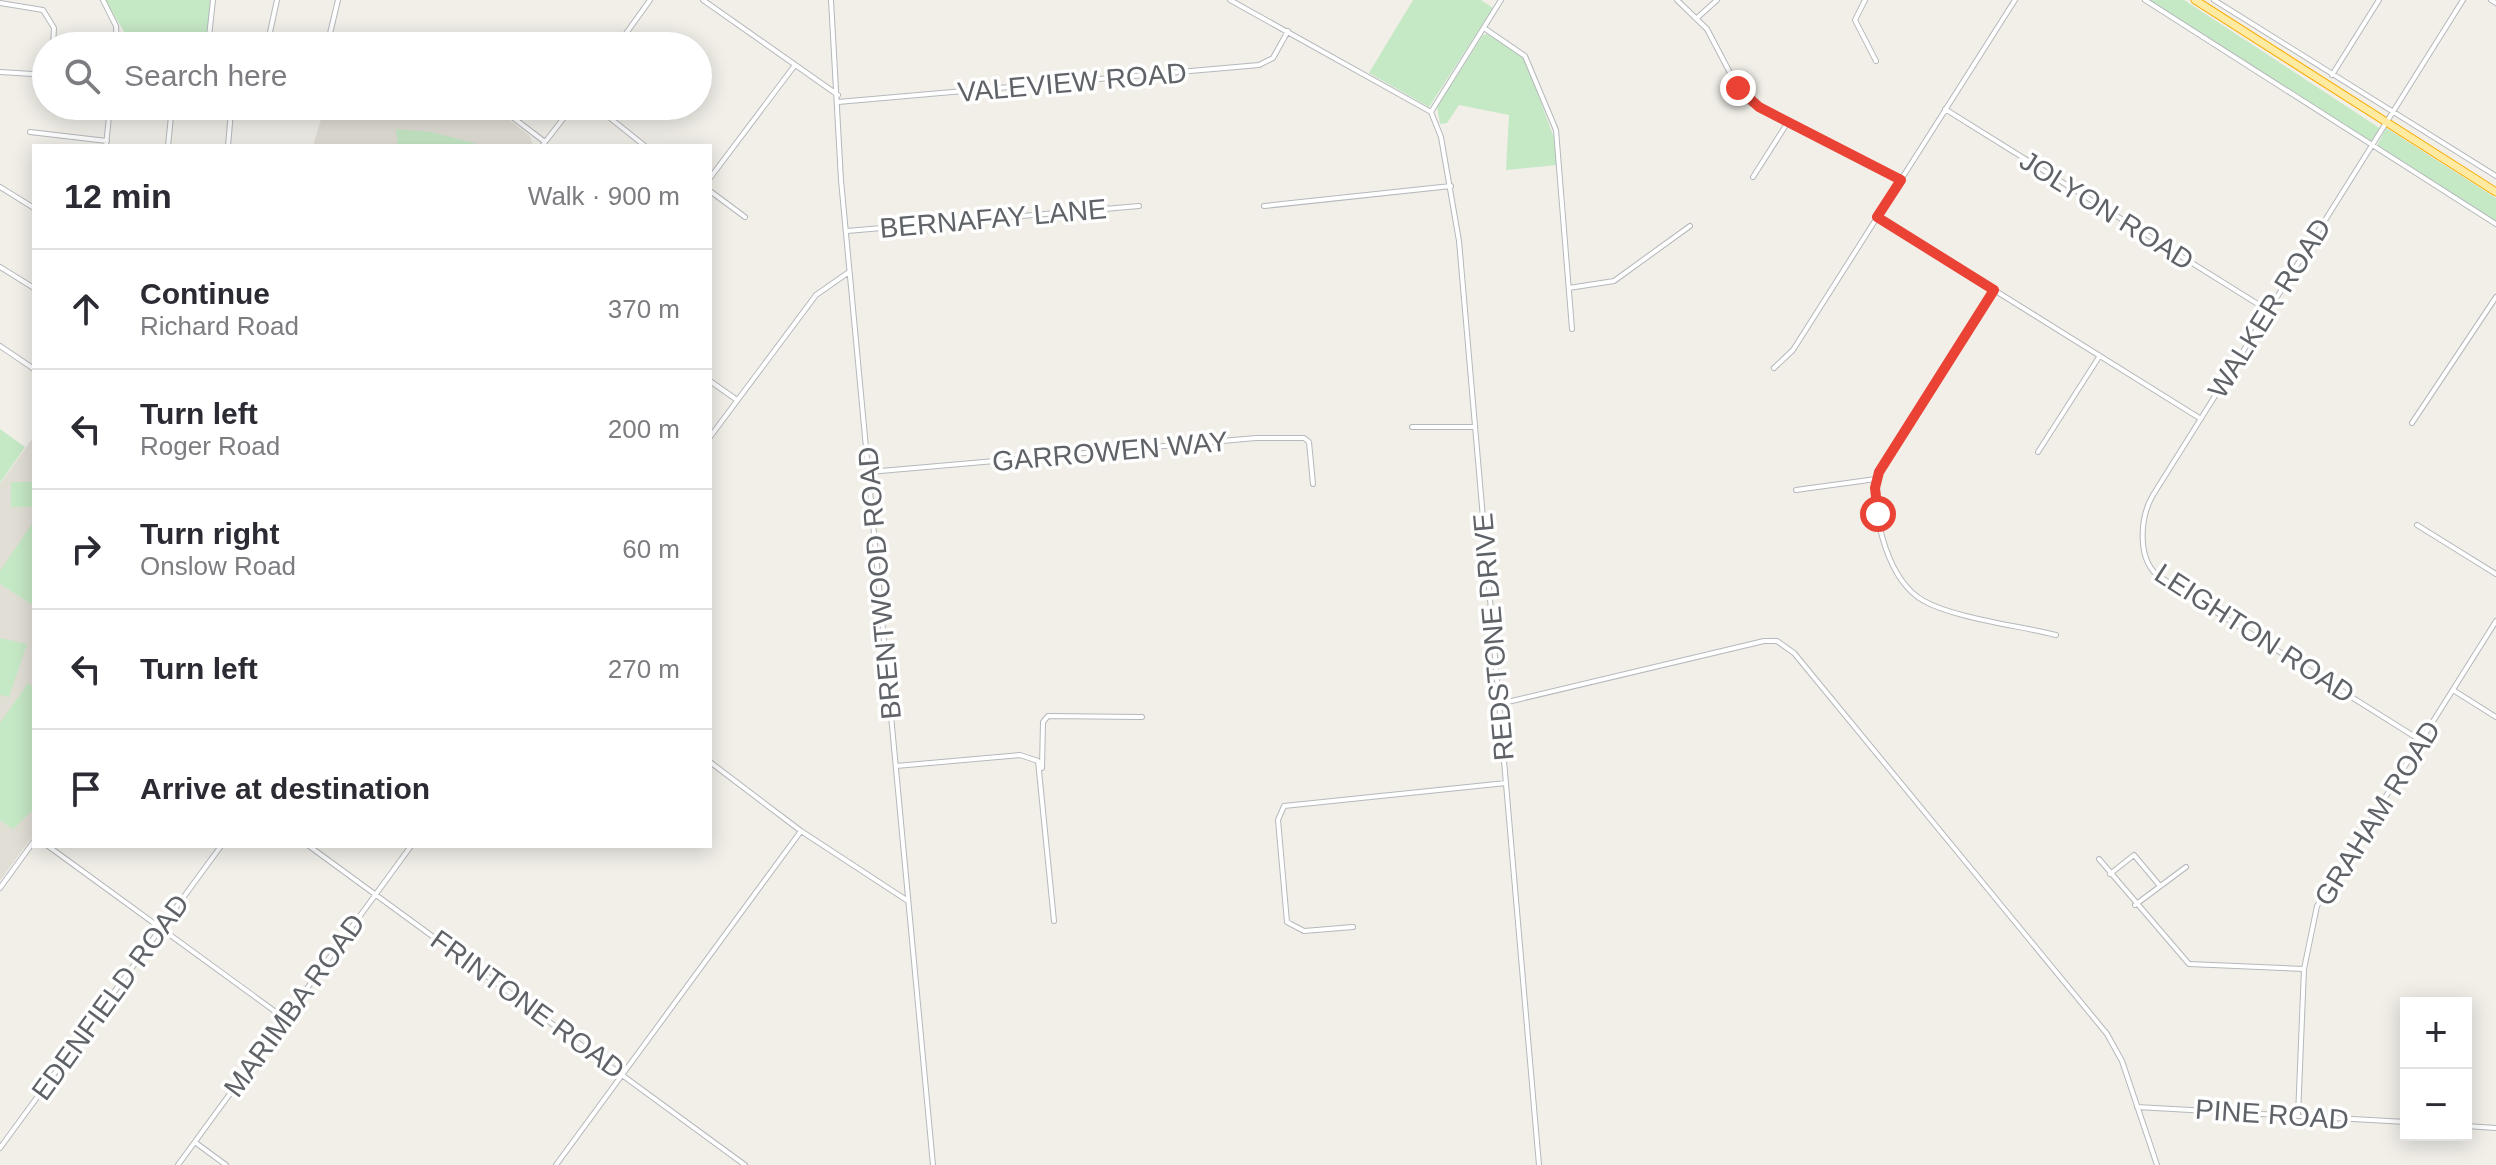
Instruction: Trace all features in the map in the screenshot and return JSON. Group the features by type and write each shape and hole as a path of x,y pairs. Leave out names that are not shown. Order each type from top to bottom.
{"highway":[{"path":"2195,0 2496,192"}],"street":[{"path":"103,0 113,32"},
{"path":"210,32 213,0"},
{"path":"270,32 277,0"},
{"path":"330,32 338,0"},
{"path":"627,32 650,0"},
{"path":"703,0 838,95"},
{"name":"BRENTWOOD ROAD","path":"831,0 850,272 933,1165"},
{"path":"1230,0 1431,112 1501,0"},
{"path":"1677,0 1707,29 1743,95 1788,122 1901,180"},
{"path":"1697,18 1717,0"},
{"path":"1865,0 1855,20 1876,61"},
{"path":"1774,368 1793,350 2015,0"},
{"path":"2145,0 2496,224"},
{"path":"2214,0 2496,176"},
{"path":"2332,75 2379,0"},
{"name":"WALKER ROAD","path":"2153,495 2463,0"},
{"path":"2491,0 2496,3"},
{"path":"0,3 43,10 54,32"},
{"path":"1484,28 1524,54 1556,130 1572,329"},
{"name":"VALEVIEW ROAD","path":"838,102 1259,65 1273,58 1288,31"},
{"path":"712,175 795,65"},
{"path":"0,72 32,74"},
{"name":"JOLYON ROAD","path":"1945,109 2269,311"},
{"name":"REDSTONE DRIVE","path":"1431,112 1439,128 1451,186 1539,1165"},
{"path":"30,132 106,143 108,120"},
{"path":"168,144 171,120"},
{"path":"228,144 230,120"},
{"path":"515,120 544,144 562,120"},
{"path":"612,120 642,144"},
{"path":"1753,177 1788,122"},
{"path":"1264,206 1451,186"},
{"path":"1,188 32,207"},
{"path":"712,192 745,217"},
{"name":"BERNAFAY LANE","path":"847,231 1139,206"},
{"path":"1877,217 2201,419"},
{"path":"1569,288 1614,281 1690,226"},
{"path":"0,267 32,287"},
{"path":"712,434 816,295 850,272"},
{"path":"1994,290 1876,479 1883,538 1914,594 1933,605 2056,635"},
{"path":"2412,423 2496,297"},
{"path":"0,346 32,368"},
{"path":"2038,452 2099,357"},
{"path":"712,382 737,400"},
{"path":"1412,427 1474,427"},
{"name":"GARROWEN WAY","path":"868,472 1256,438 1304,438 1309,442 1313,484"},
{"path":"1796,490 1876,479"},
{"name":"LEIGHTON ROAD","path":"2153,495 2145,513 2144,540 2146,561 2157,575 2420,740"},
{"path":"2417,525 2496,574"},
{"name":"GRAHAM ROAD","path":"2298,1116 2304,969 2317,906 2496,621"},
{"path":"1499,704 1764,641 1783,644 1794,653 2107,1034 2122,1061 2157,1165"},
{"path":"2453,690 2496,717"},
{"path":"1054,921 1042,770 1043,722 1048,716 1142,717"},
{"path":"896,766 1024,755 1038,761 1042,770"},
{"path":"712,764 801,831 908,901"},
{"path":"1353,927 1304,931 1287,922 1278,820 1284,806 1506,783"},
{"path":"556,1165 801,831"},
{"path":"0,888 32,844"},
{"path":"51,848 284,1018"},
{"name":"EDENFIELD ROAD","path":"0,1148 220,848"},
{"name":"FRINTONE ROAD","path":"312,848 745,1165"},
{"name":"MARIMBA ROAD","path":"178,1165 409,848"},
{"path":"2110,874 2134,855 2160,886"},
{"path":"2099,859 2135,905 2189,964 2304,969"},
{"path":"2135,905 2186,867"},
{"name":"PINE ROAD","path":"2137,1107 2400,1122"},
{"path":"2472,1126 2496,1128"},
{"path":"195,1142 226,1165"}],"shaded area":[{"path":"321,120 509,120 530,136 532,144 314,144"},
{"path":"32,439 32,837 0,881 0,484"}],"green space":[{"path":"105,0 212,0 209,32 124,32"},
{"path":"1413,0 1481,0 1493,8 1429,107 1369,73"},
{"path":"2148,0 2184,0 2381,129 2372,143"},
{"path":"1487,34 1521,54 1526,62 1554,138 1557,165 1506,170 1509,115 1459,105 1447,123 1440,124 1437,107 1483,35"},
{"path":"2386,128 2496,198 2496,222 2377,146"},
{"path":"396,129 431,132 478,144 398,144"},
{"path":"0,429 25,447 0,483"},
{"path":"11,482 32,482 32,507 11,507"},
{"path":"32,524 32,605 0,584 0,571"},
{"path":"0,638 27,644 9,697 0,695"},
{"path":"28,683 32,686 32,811 13,829 0,820 0,723"}],"route":[{"path":"1738,88 1749,102 1901,180 1877,217 1994,290 1879,472 1875,488 1878,514"}]}
